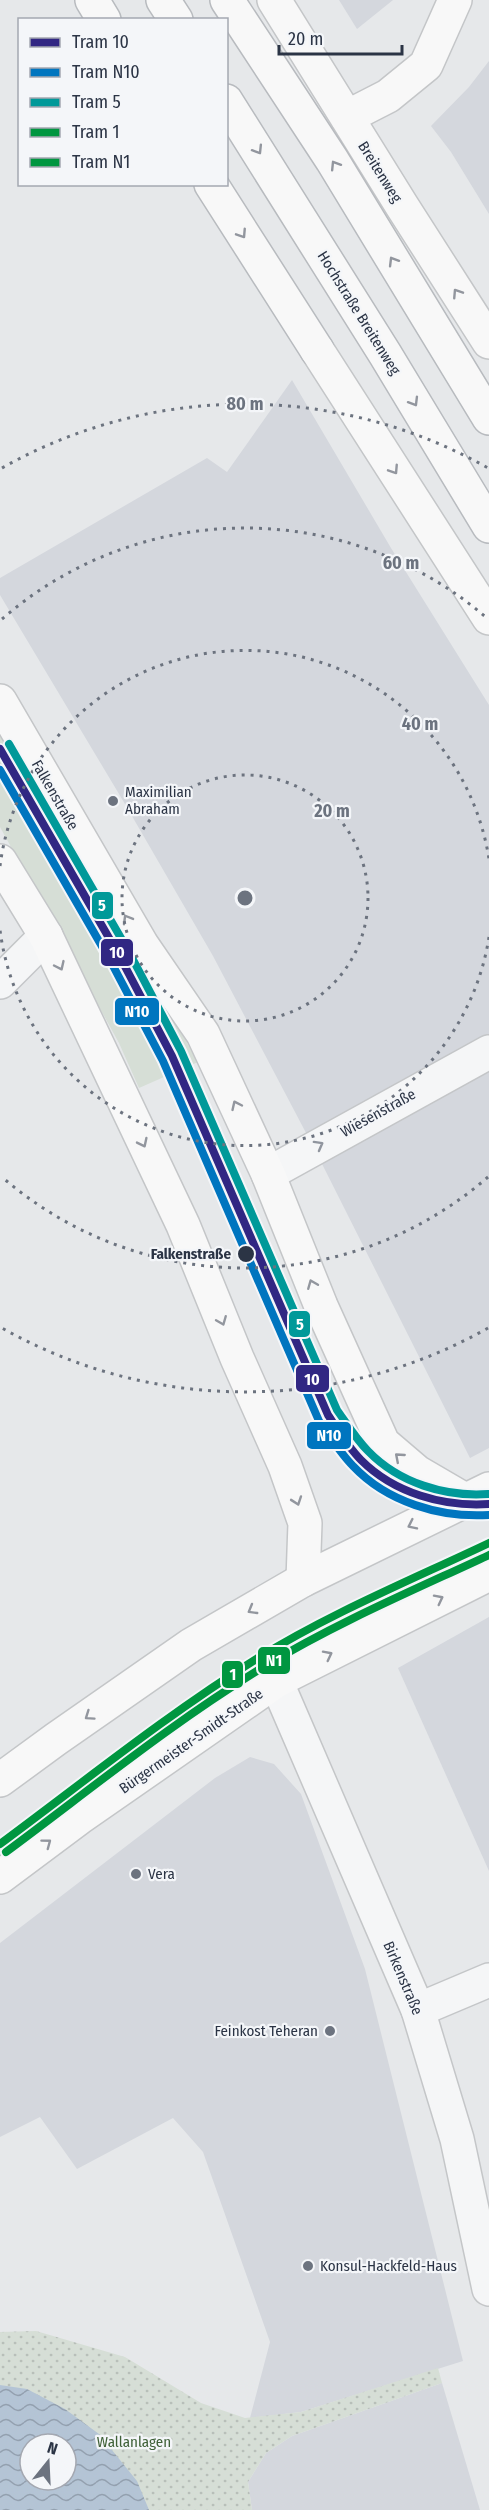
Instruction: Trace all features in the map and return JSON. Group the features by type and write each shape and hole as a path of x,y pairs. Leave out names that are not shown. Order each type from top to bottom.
{"main road":[{"path":"92,0 103,18"},
{"path":"163,0 175,18"},
{"path":"227,0 332,160 489,418"},
{"name":"Breitenweg","path":"274,0 489,342"},
{"path":"347,117 388,96 426,65 455,0"},
{"name":"Hochstraße Breitenweg","path":"228,104 489,526"},
{"path":"212,186 489,618"},
{"name":"Falkenstraße","path":"0,701 142,945 203,1034 268,1173 321,1306 383,1443 417,1472 477,1494"},
{"path":"0,861 46,936 183,1225 237,1358 285,1466 305,1523 303,1581"},
{"path":"0,1780 56,1738 192,1645 303,1581 477,1494"},
{"name":"Bürgermeister-Smidt-Straße","path":"0,1877 79,1818 276,1682 489,1574"}],"street":[{"path":"0,982 46,936"},
{"name":"Wiesenstraße","path":"268,1173 489,1052"},
{"name":"Birkenstraße","path":"276,1682 418,2010 457,2139 489,2289"},
{"path":"418,2010 489,1980"}],"shaded area":[{"path":"339,0 393,0 357,29"},
{"path":"489,61 489,214 451,152 431,126 469,87"},
{"path":"292,380 391,548 489,705 489,1448 470,1458 315,1150 213,956 0,595 0,578 207,458 227,472"},
{"path":"489,1617 489,1871 398,1668"},
{"path":"250,1757 274,1764 301,1794 365,1969 463,2361 301,2412 250,2418 270,2342 203,2152 173,2118 77,2169 40,2117 0,2137 0,1943 215,1778"},
{"path":"442,2383 480,2510 252,2510 248,2482 266,2453 292,2436"}],"green space":[{"path":"0,731 198,1062 139,1088 119,1043 0,827"},
{"name":"Wallanlagen","path":"36,2331 125,2357 201,2403 245,2418 301,2412 438,2368 442,2383 292,2436 266,2453 248,2482 252,2510 0,2510 0,2332"}],"water":[{"path":"0,2385 27,2389 65,2409 99,2434 137,2481 149,2510 0,2510"}],"tram line":[{"name":"5","path":"9,744 129,952 181,1051 337,1410 364,1446 394,1472 424,1486 439,1490 488,1494"},
{"name":"10","path":"0,749 120,957 172,1056 328,1415 356,1455 388,1481 420,1496 437,1500 489,1504"},
{"name":"N10","path":"0,770 111,962 163,1061 319,1421 348,1461 367,1479 398,1498 415,1505 452,1514 489,1515"},
{"name":"1","path":"0,1844 159,1725 258,1658 343,1612 489,1543"},
{"name":"N1","path":"6,1852 165,1732 265,1666 347,1621 489,1555"}],"place":[{"name":"Maximilian Abraham","path":"113,801"},
{"name":"Falkenstraße","path":"246,1254"},
{"name":"Vera","path":"136,1874"},
{"name":"Feinkost Teheran","path":"330,2031"},
{"name":"Konsul-Hackfeld-Haus","path":"308,2266"}]}
